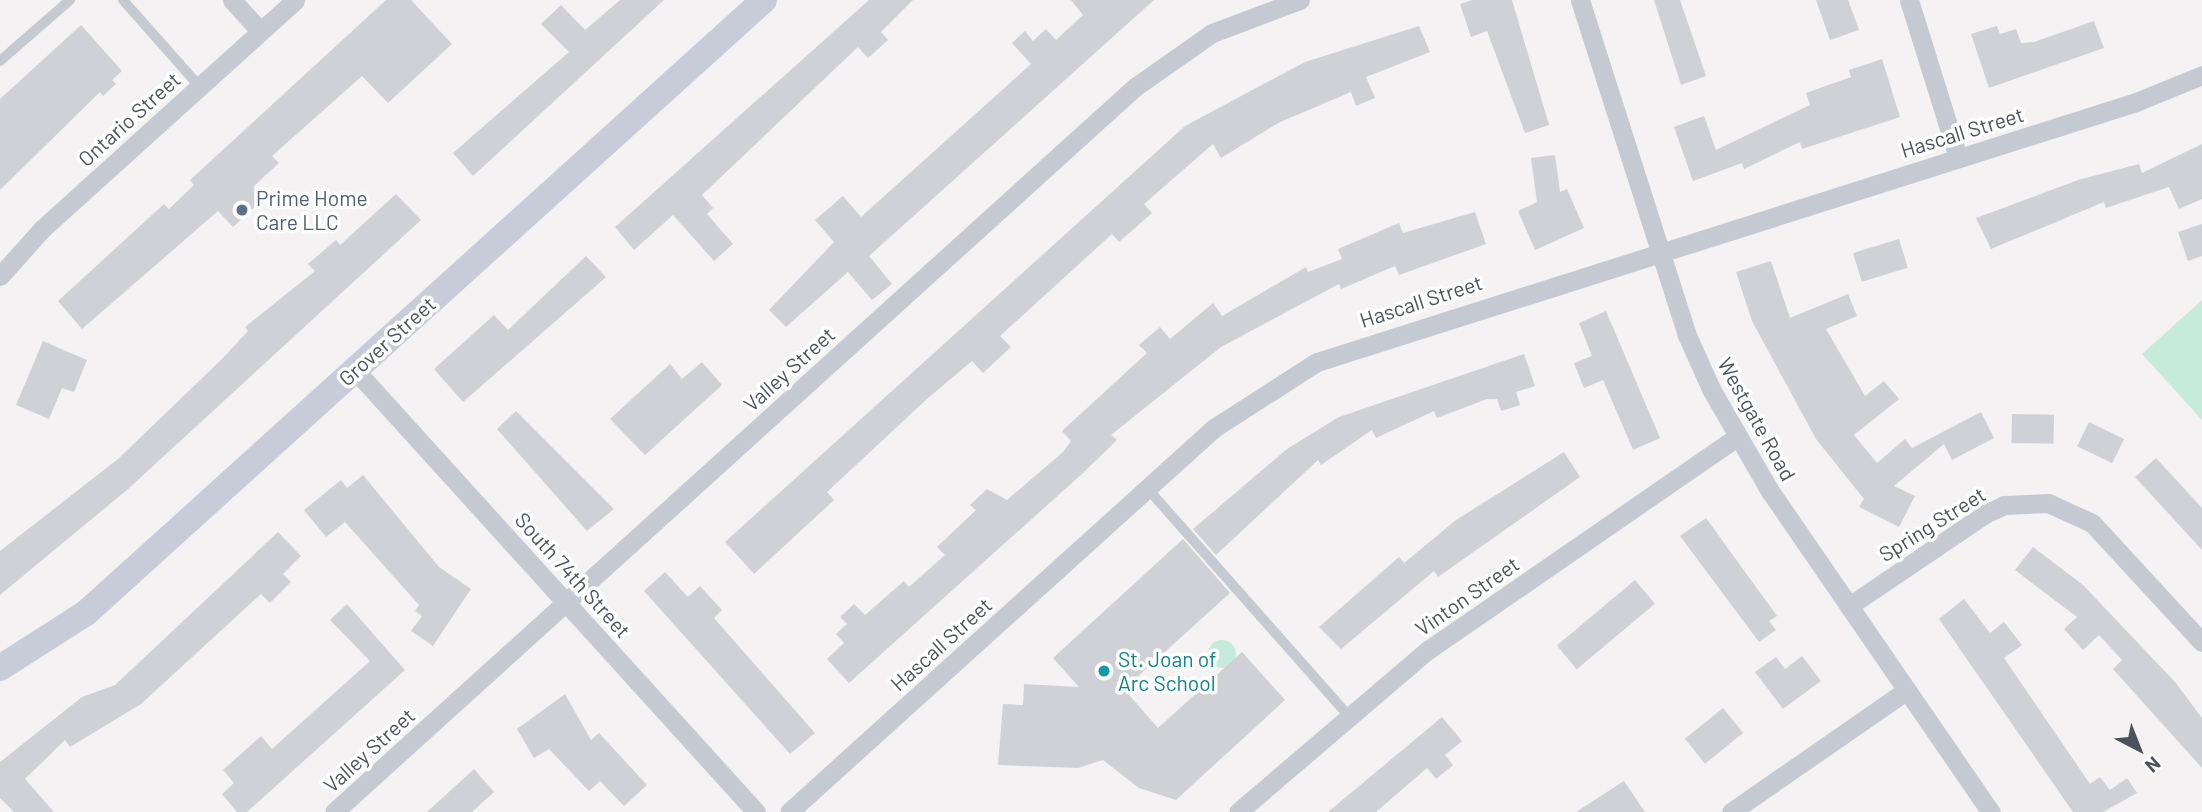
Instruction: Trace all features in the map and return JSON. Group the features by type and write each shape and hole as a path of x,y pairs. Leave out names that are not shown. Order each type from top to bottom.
{"street":[{"path":"232,0 260,31"},
{"name":"Ontario Street","path":"0,276 42,229 295,0"},
{"name":"Grover Street","path":"0,668 86,613 764,0"},
{"name":"Valley Street","path":"334,812 1135,87 1212,33 1300,0"},
{"name":"Westgate Road","path":"1580,0 1686,333 1737,437 1991,812"},
{"path":"1909,0 1958,157"},
{"name":"Hascall Street","path":"789,812 1238,409 1317,362 1658,250 2136,102 2202,75"},
{"name":"South 74th Street","path":"355,370 756,812"},
{"name":"Vinton Street","path":"1238,812 1347,714 1737,437"},
{"name":"Spring Street","path":"1849,606 1985,514 2004,505 2048,503 2092,523 2202,642"},
{"path":"1731,812 1907,690"}],"lane":[{"path":"0,61 70,0"},
{"path":"123,0 200,86"},
{"path":"1147,488 1347,714"}],"green space":[{"path":"2202,300 2202,420 2142,354"},
{"path":"1222,640 1232,644 1236,654 1232,664 1222,668 1212,664 1208,654 1212,644"}],"building":[{"path":"386,0 411,0 452,44 388,103 362,76 272,156 279,163 253,187 263,199 233,227 218,211 82,329 58,301 164,204 169,209 194,185 190,180"},
{"path":"620,0 664,0 473,176 453,153 569,52 541,24 561,5 585,30"},
{"path":"869,0 913,0 881,32 888,40 868,58 858,47 702,195 713,208 707,214 733,244 714,261 673,215 634,250 615,227"},
{"path":"1071,0 1154,0 869,256 892,284 872,300 848,272 786,327 769,310 834,242 815,220 843,196 861,217 1031,64 1012,43 1025,31 1033,41 1046,29 1056,40 1083,15"},
{"path":"1472,0 1512,0 1549,125 1525,133 1487,31 1471,37 1460,4"},
{"path":"1654,0 1680,0 1706,76 1681,85"},
{"path":"1816,0 1848,0 1859,30 1830,40"},
{"path":"2094,21 2104,48 1989,88 1971,34 1997,26 2000,34 2016,29 2021,43 2034,42"},
{"path":"81,25 122,71 112,80 116,84 103,96 100,92 0,190 0,99"},
{"path":"1419,26 1430,52 1366,77 1375,98 1356,106 1351,92 1278,123 1221,158 1213,144 1144,204 1152,213 1119,242 1112,234 1000,336 1011,347 983,373 972,361 928,398 827,492 834,500 754,574 725,542 1185,126 1305,62"},
{"path":"1882,59 1900,117 1802,149 1800,142 1744,169 1742,163 1693,181 1674,127 1704,116 1716,150 1810,105 1806,93 1851,77 1849,70"},
{"path":"2202,144 2202,199 2179,209 2169,187 2106,208 2104,202 1991,249 1976,218 2078,180 2139,164 2142,173"},
{"path":"1555,155 1560,192 1567,189 1584,228 1535,250 1518,211 1537,202 1531,158"},
{"path":"396,194 421,220 128,489 0,595 0,551 118,459 222,359 248,331 245,327 315,271 308,264 336,240 340,245"},
{"path":"1475,212 1486,244 1399,275 1395,266 1341,289 1339,284 1221,347 1111,435 1117,440 1083,473 849,683 827,659 844,643 836,634 847,624 840,617 854,604 865,615 904,581 909,587 945,555 937,547 976,510 970,505 987,489 1007,500 1063,452 1071,441 1062,431 1147,353 1139,345 1160,327 1170,339 1213,303 1222,316 1306,267 1308,272 1342,259 1338,249 1399,223 1403,233"},
{"path":"2202,224 2202,256 2188,261 2178,232"},
{"path":"1899,239 1908,268 1862,282 1853,253"},
{"path":"586,256 606,277 463,402 434,369 494,315 508,330"},
{"path":"1771,261 1790,318 1848,294 1857,316 1826,329 1865,396 1884,381 1899,399 1854,435 1877,463 1905,439 1912,448 1981,412 1994,438 1952,460 1944,444 1894,486 1915,496 1899,527 1859,507 1864,499 1816,439 1752,321 1736,272"},
{"path":"1606,311 1660,438 1633,450 1603,380 1584,388 1574,363 1592,356 1579,323"},
{"path":"43,341 87,360 74,392 62,388 49,419 16,405"},
{"path":"1524,354 1535,386 1516,392 1520,405 1501,411 1497,399 1487,399 1437,418 1434,411 1376,438 1372,430 1321,465 1318,460 1216,555 1193,529 1287,449 1339,417"},
{"path":"702,362 722,385 645,455 610,419 670,364 682,379"},
{"path":"516,411 614,509 587,531 497,429"},
{"path":"2012,414 2054,415 2053,444 2011,443"},
{"path":"2089,422 2124,439 2112,463 2077,446"},
{"path":"1564,452 1580,477 1438,577 1434,571 1341,649 1319,627 1399,557 1404,563 1456,520"},
{"path":"2156,458 2202,508 2202,550 2135,477"},
{"path":"363,475 439,567 471,589 433,646 411,631 422,616 415,611 419,605 345,522 326,537 304,510 341,480 347,488"},
{"path":"1706,518 1777,616 1769,621 1776,630 1759,642 1680,536"},
{"path":"278,532 301,556 283,574 291,582 270,603 261,594 141,704 70,747 65,740 25,779 54,812 14,812 0,798 0,762 82,697 115,685"},
{"name":"St. Joan of Arc School","path":"1183,539 1230,593 1124,689 1158,728 1242,652 1285,700 1176,800 1139,788 1103,760 1078,768 998,765 1003,704 1023,705 1024,684 1079,687 1053,658"},
{"path":"2033,547 2083,585 2175,682 2202,718 2202,768 2113,669 2122,660 2099,635 2083,650 2064,629 2077,617 2015,570"},
{"path":"665,572 688,597 700,586 722,610 714,618 815,733 790,754 644,591"},
{"path":"1635,580 1655,604 1577,669 1557,646"},
{"path":"1964,599 1990,633 2004,622 2022,645 2004,658 2090,784 2100,777 2110,790 2127,778 2137,793 2103,812 2073,812 1939,619"},
{"path":"347,604 405,670 247,812 237,812 222,794 234,783 223,770 261,736 272,749 370,661 330,620"},
{"path":"1802,656 1821,681 1783,709 1755,672 1776,657 1785,669"},
{"path":"565,694 591,740 599,733 647,785 624,806 600,781 589,791 549,749 534,758 517,729"},
{"path":"1723,708 1743,733 1705,764 1685,739"},
{"path":"1442,717 1462,741 1445,755 1453,765 1436,779 1427,768 1376,812 1328,812"},
{"path":"474,769 494,792 472,812 427,812"},
{"path":"1624,781 1645,812 1576,812"}],"place":[{"name":"Prime Home Care LLC","path":"242,210"},
{"name":"St. Joan of Arc School","path":"1104,671"}]}
